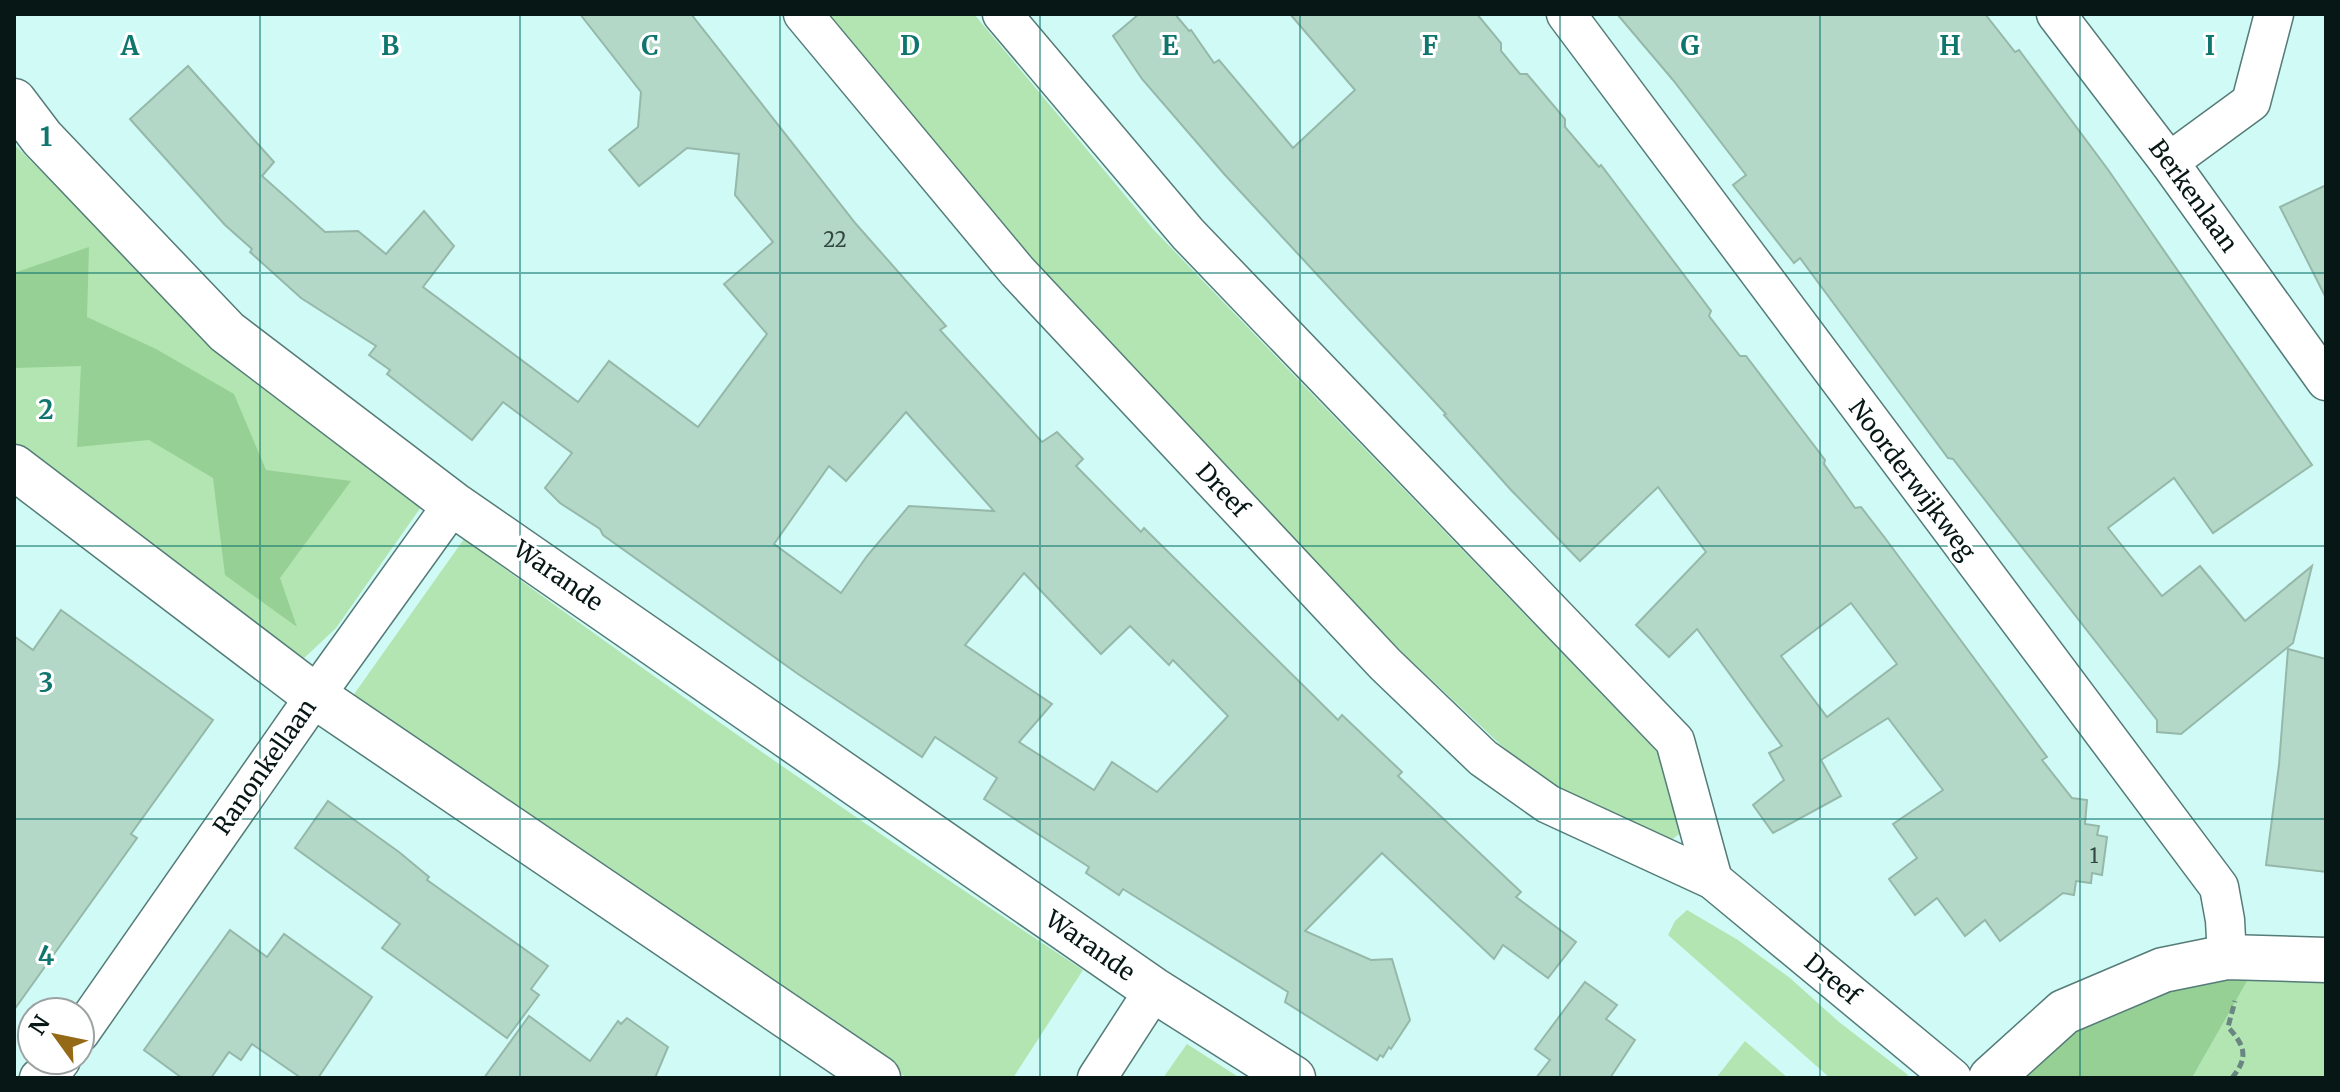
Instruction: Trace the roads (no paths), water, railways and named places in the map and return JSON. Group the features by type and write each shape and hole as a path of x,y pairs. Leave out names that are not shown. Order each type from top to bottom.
{"main road":[{"name":"Warande","path":"14,101 42,138 227,332 453,504 1154,990 1293,1078"},
{"path":"14,467 315,696 878,1078"},
{"path":"1991,1078 2064,1012 2163,970 2227,957 2326,960"}],"street":[{"name":"Dreef","path":"803,14 1017,271 1385,664 1483,758 1548,804 1713,880 1952,1078"},
{"path":"1002,14 1188,234 1675,741 1713,880"},
{"name":"Noorderwijkweg","path":"1566,14 2219,887 2227,957"},
{"name":"Berkenlaan","path":"2056,14 2169,162 2326,381"},
{"path":"2169,162 2251,102 2274,14"},
{"name":"Ranonkellaan","path":"96,1010 453,504"},
{"name":"Warande","path":"1097,1078 1154,990"}]}
